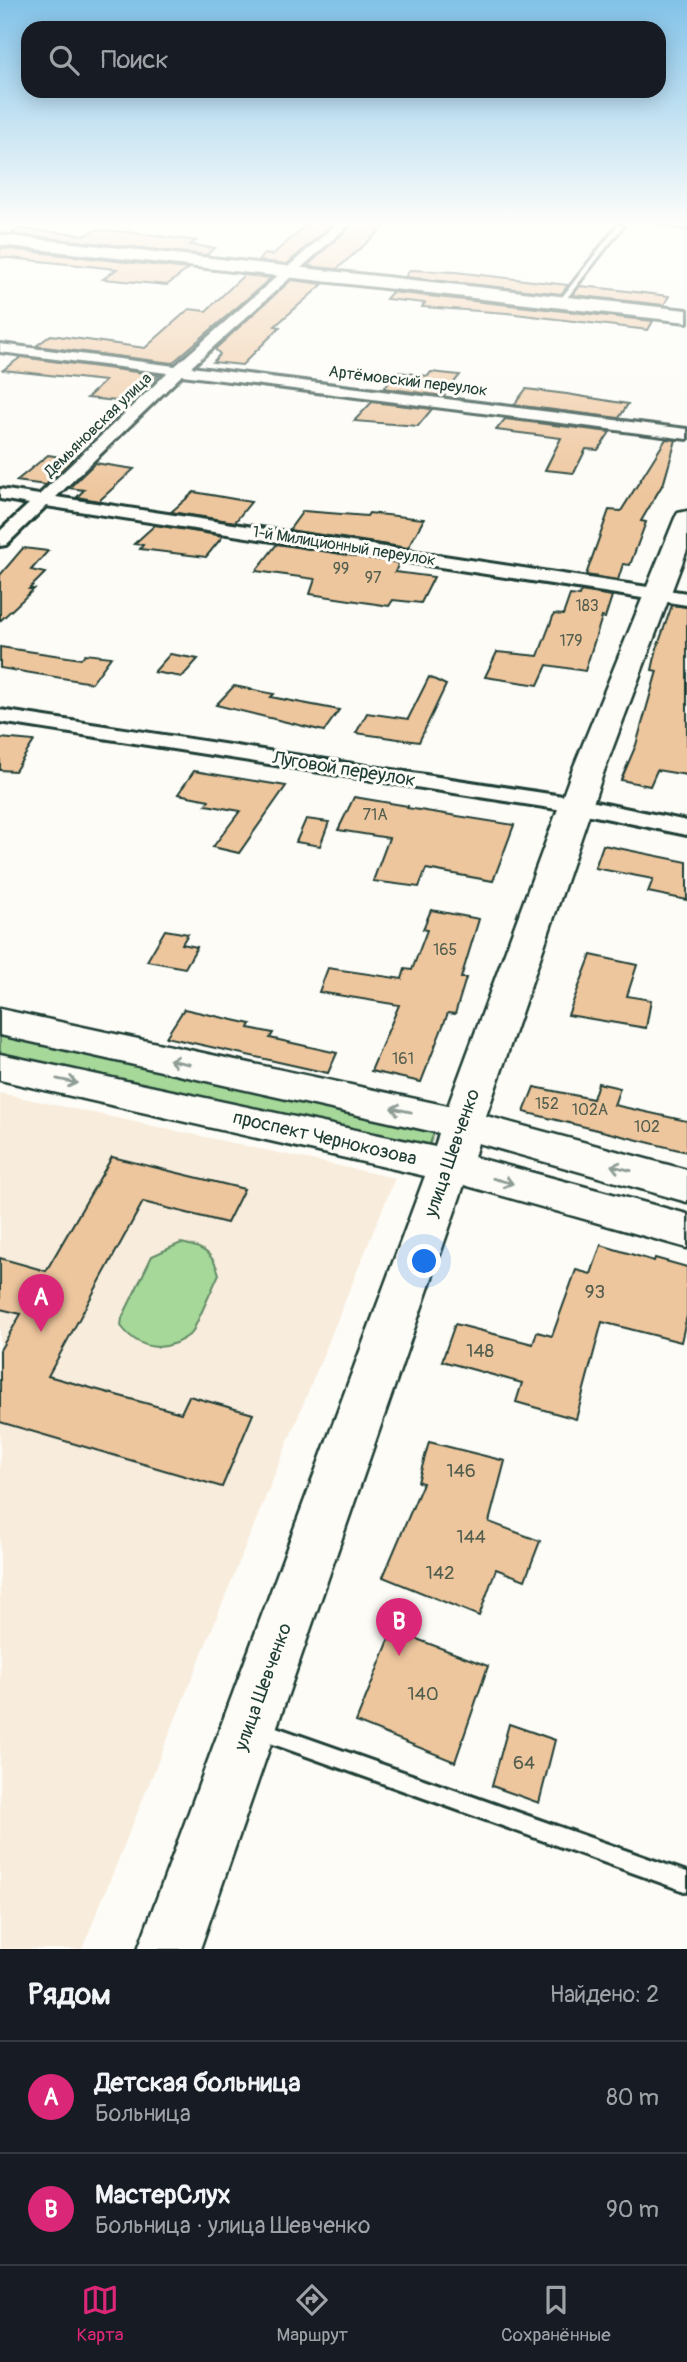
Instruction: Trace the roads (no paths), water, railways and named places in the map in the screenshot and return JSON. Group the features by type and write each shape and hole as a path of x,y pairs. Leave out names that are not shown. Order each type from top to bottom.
{"main road":[{"path":"660,313 687,316"}],"street":[{"name":"Демьяновская улица","path":"0,541 179,370 244,313"},
{"name":"Артёмовский переулок","path":"0,348 687,433"},
{"name":"1-й Милиционный переулок","path":"0,494 673,596"},
{"name":"улица Шевченко","path":"169,1949 450,1166 462,1124 576,805 673,596 687,518"},
{"name":"Луговой переулок","path":"0,716 576,805 687,828"},
{"path":"0,1022 462,1124 687,1186"},
{"name":"проспект Чернокозова","path":"0,1067 450,1166 687,1231"}],"lane":[{"path":"248,1726 687,1882"}],"place":[{"name":"Детская больница","path":"41,1332"},
{"name":"МастерСлух","path":"399,1656"}]}
